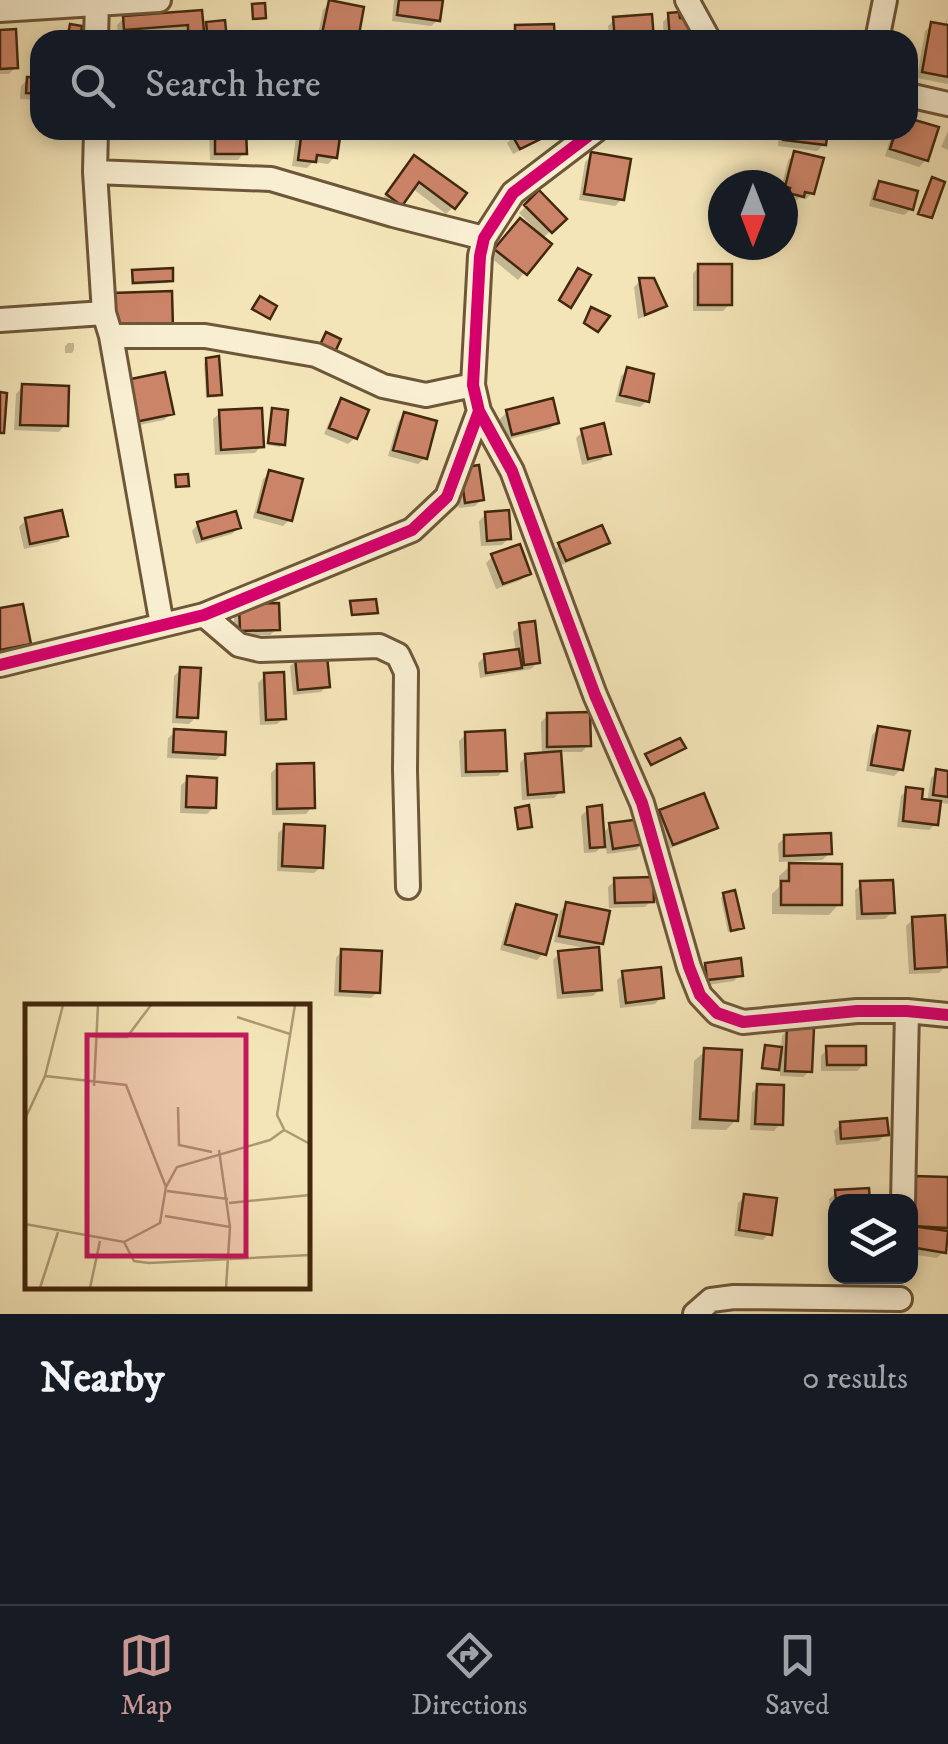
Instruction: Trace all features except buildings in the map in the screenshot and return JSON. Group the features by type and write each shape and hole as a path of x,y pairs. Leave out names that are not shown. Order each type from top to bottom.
{"street":[{"path":"0,10 159,0"},
{"path":"687,0 704,30"},
{"path":"879,30 885,0"},
{"path":"96,30 97,2"},
{"path":"918,97 948,104"},
{"path":"96,140 108,324 162,626"},
{"path":"583,140 513,192 484,238 473,385 479,411 512,471 595,695 642,803 700,995 717,1013 743,1022 858,1011 948,1016"},
{"path":"95,172 271,180 484,238"},
{"path":"0,320 108,324 316,355 382,386 426,395 473,385"},
{"path":"0,665 204,614 412,530 446,496 479,411"},
{"path":"204,614 239,645 250,648 379,646 398,656 406,672 408,887"},
{"path":"902,1194 907,1011"},
{"path":"695,1314 711,1300 734,1297 901,1297"}],"cycle path":[{"path":"0,665 204,615 412,530 447,497 479,411 473,385 484,238 513,193 583,140"},
{"path":"479,411 512,471 595,695 642,803 700,995 717,1013 743,1022 857,1011 948,1015"}]}
